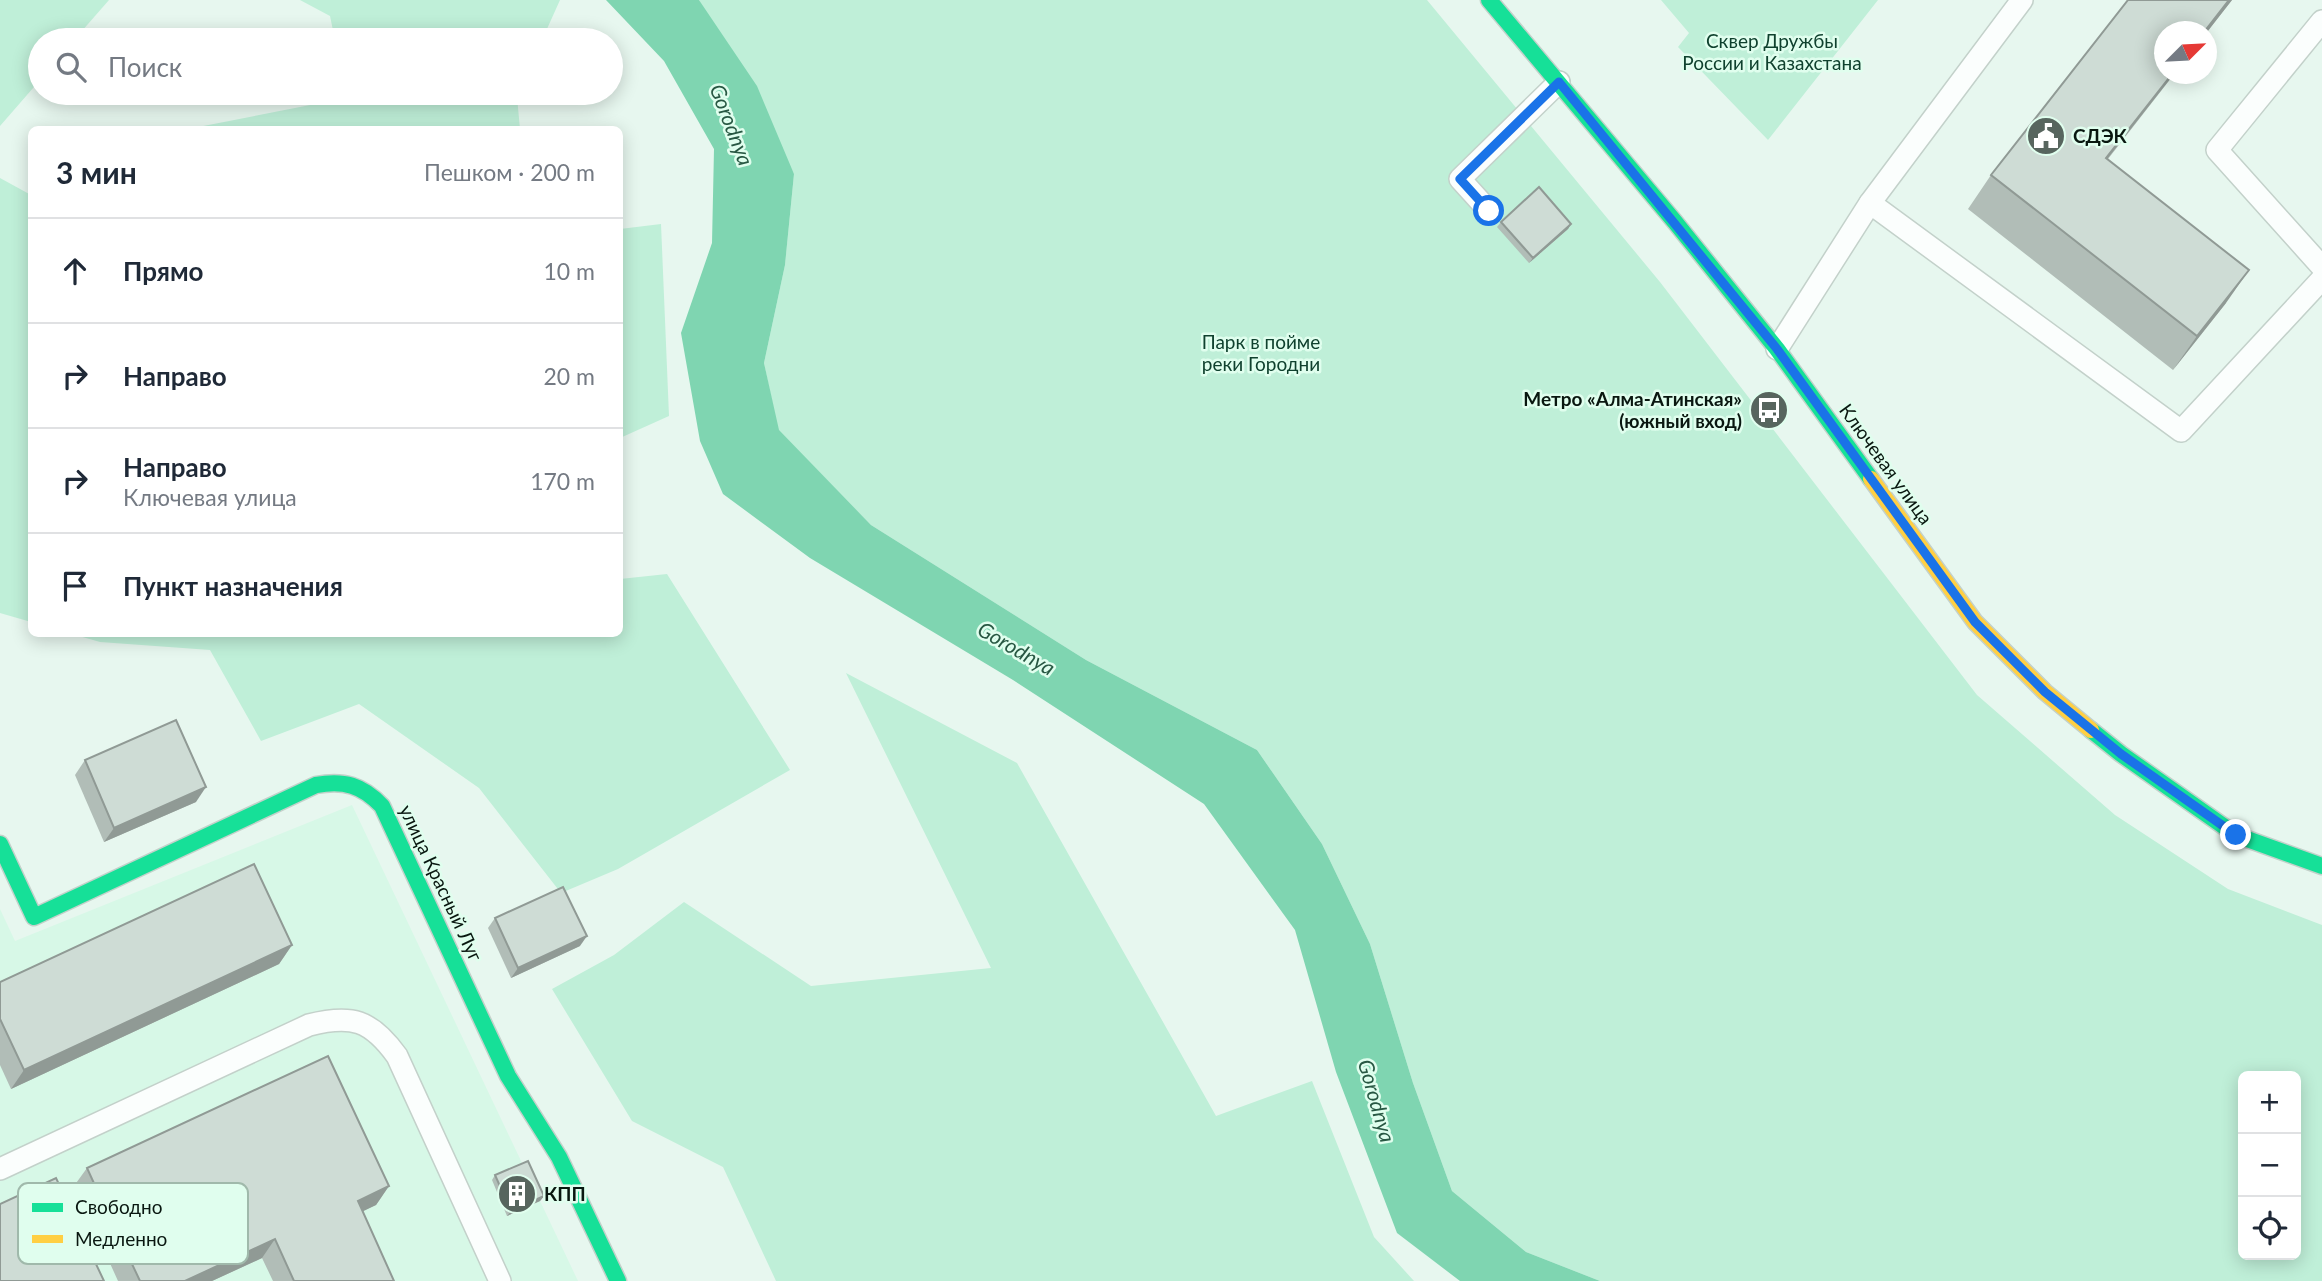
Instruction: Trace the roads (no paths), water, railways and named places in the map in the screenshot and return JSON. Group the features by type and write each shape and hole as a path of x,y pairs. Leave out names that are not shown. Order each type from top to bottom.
{"street":[{"name":"Ключевая улица","path":"1489,0 1777,349 1975,622 2045,692 2121,754 2236,835 2322,866"},
{"name":"улица Красный Луг","path":"0,845 34,917 316,785 334,781 353,783 369,792 382,806 508,1076 559,1157 618,1281"}],"lane":[{"path":"1777,349 1870,203 2022,0"},
{"path":"2322,21 2217,150 2322,267"},
{"path":"1489,211 1460,179 1559,82"},
{"path":"1870,203 2181,430 2322,279"},
{"path":"0,1168 309,1025 334,1019 358,1022 381,1035 397,1056 500,1281"}],"water":[{"name":"Gorodnya","path":"606,0 699,0 757,86 794,174 785,265 764,363 779,430 871,525 1086,660 1257,750 1322,844 1370,944 1413,1083 1452,1191 1526,1252 1600,1281 1460,1281 1397,1233 1336,1072 1295,930 1204,804 1013,680 810,558 723,494 700,441 681,333 712,243 714,149 664,61"}],"place":[{"name":"СДЭК","path":"2046,136"},
{"name":"Метро «Алма-Атинская» (южный вход)","path":"1769,410"},
{"name":"КПП","path":"517,1194"}],"park label":[{"name":"Сквер Дружбы России и Казахстана","path":"1772,52"},
{"name":"Парк в пойме реки Городни","path":"1261,353"}]}
